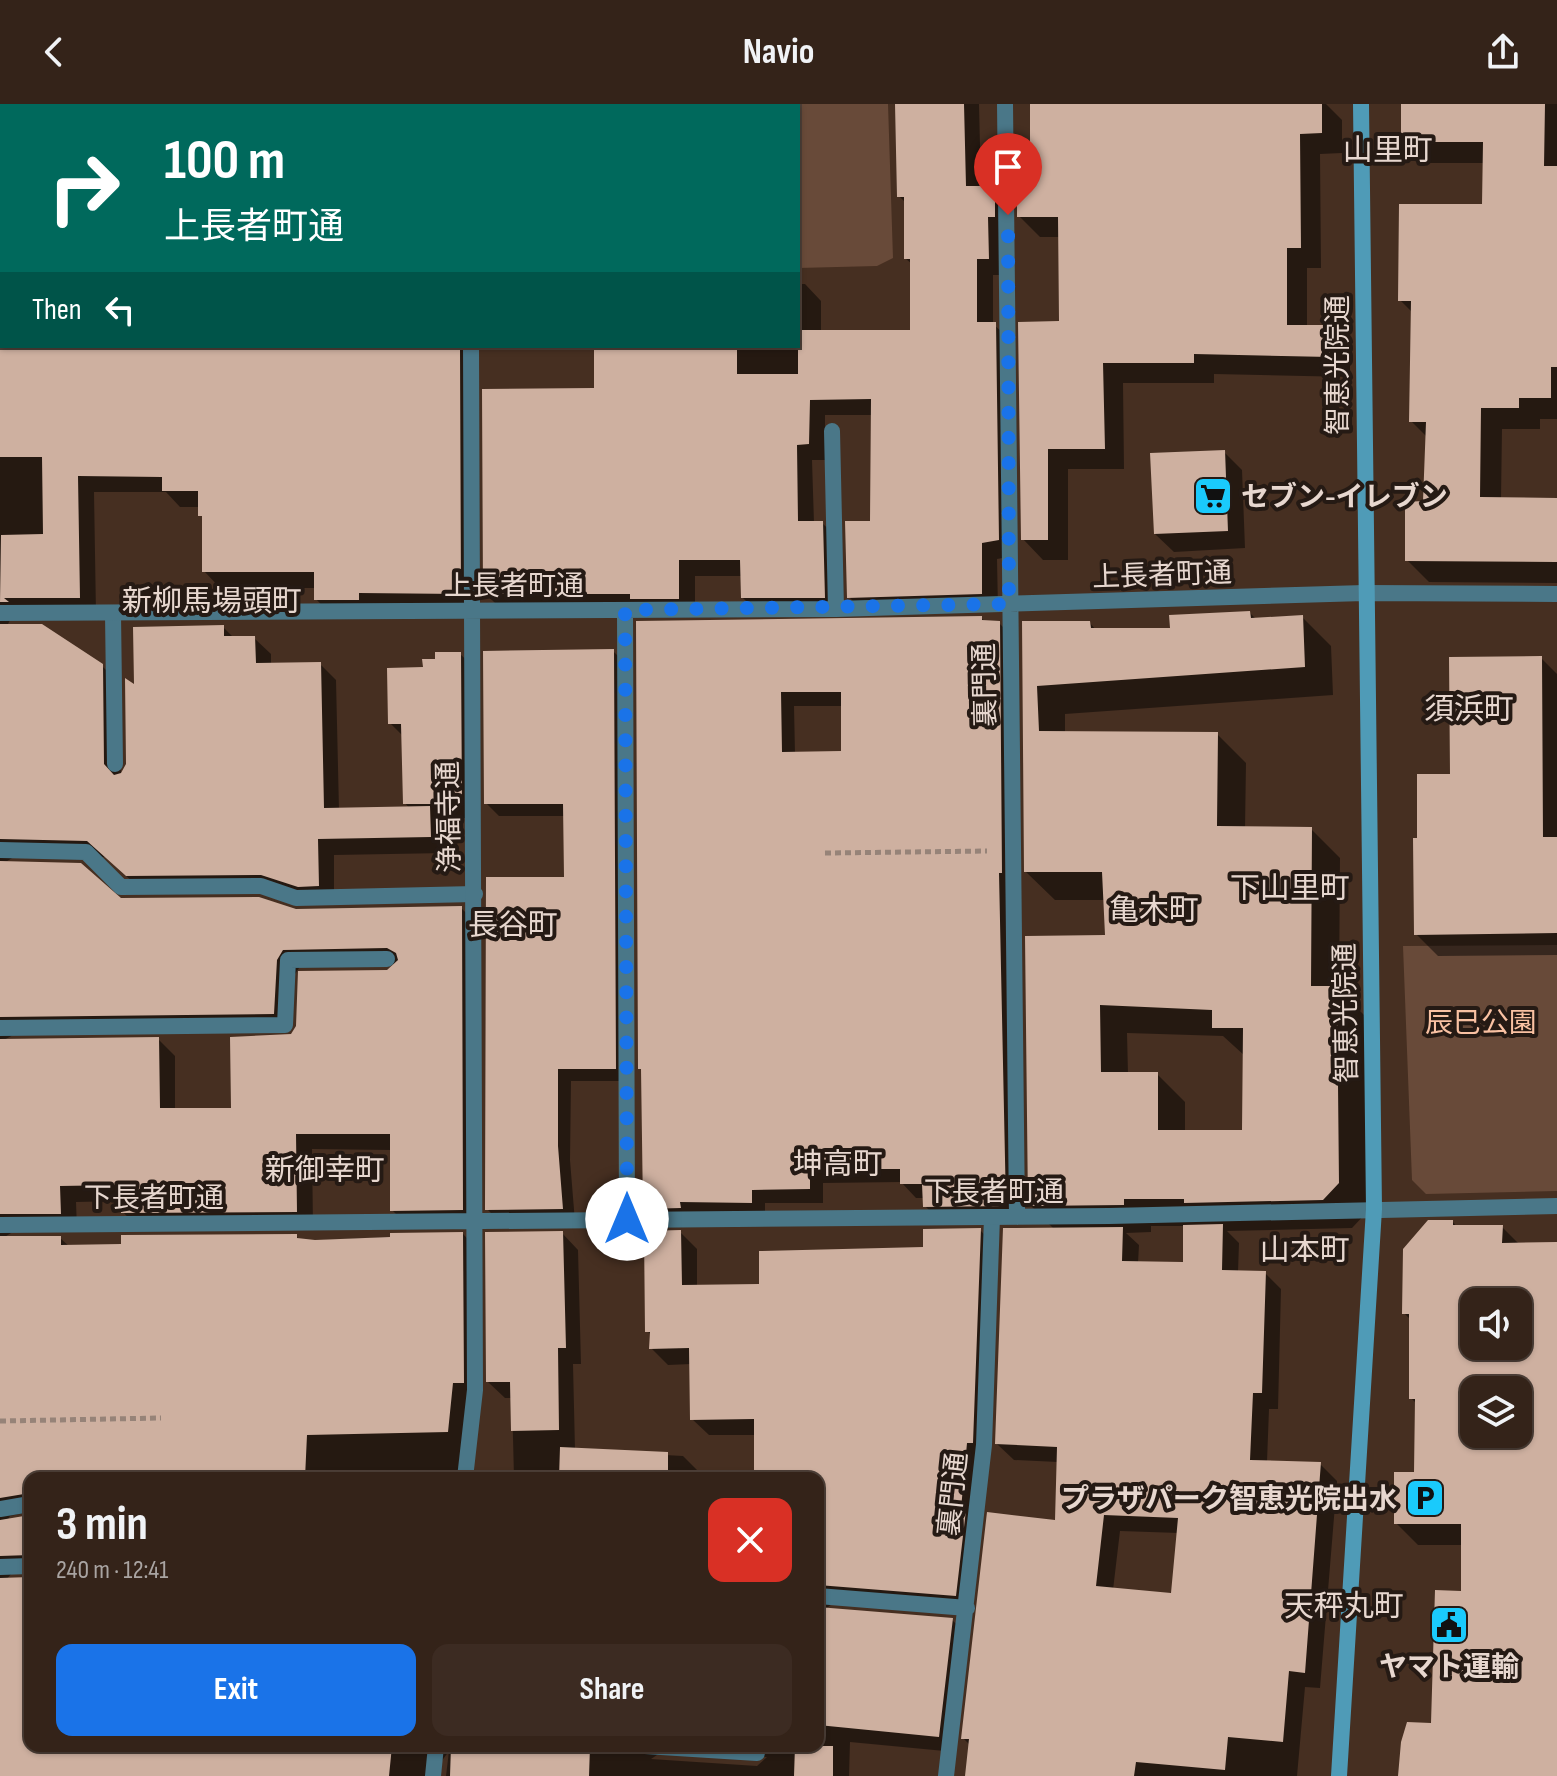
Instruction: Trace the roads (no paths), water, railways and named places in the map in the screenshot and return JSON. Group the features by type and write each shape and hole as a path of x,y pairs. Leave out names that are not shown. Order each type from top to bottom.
{"street":[{"name":"裏門通","path":"1005,104 1017,1217"},
{"name":"智恵光院通","path":"1339,1776 1374,1209 1364,593 1361,104"},
{"name":"浄福寺通","path":"466,1472 475,1390 471,348"},
{"path":"832,431 836,609"},
{"name":"上長者町通","path":"0,613 836,609 1364,593 1557,594"},
{"path":"625,610 627,1219"},
{"path":"113,614 115,764"},
{"path":"0,850 86,852 121,887 261,886 296,898 475,894"},
{"path":"0,1028 285,1025 288,960 387,959"},
{"name":"下長者町通","path":"0,1225 1017,1217 1557,1206"},
{"name":"裏門通","path":"946,1776 984,1445 992,1217"},
{"path":"0,1509 24,1505"},
{"path":"0,1567 24,1566"},
{"path":"824,1596 967,1608"},
{"path":"433,1776 435,1752"},
{"path":"741,1752 757,1753"}],"place":[{"name":"セブン-イレブン","path":"1213,496"},
{"name":"プラザパーク智恵光院出水","path":"1425,1498"},
{"name":"ヤマト運輸","path":"1449,1625"}],"district":[{"name":"山里町","path":"1388,150"},
{"name":"新柳馬場頭町","path":"212,601"},
{"name":"須浜町","path":"1469,709"},
{"name":"下山里町","path":"1290,888"},
{"name":"亀木町","path":"1154,910"},
{"name":"長谷町","path":"513,925"},
{"name":"坤高町","path":"838,1164"},
{"name":"新御幸町","path":"325,1170"},
{"name":"山本町","path":"1305,1250"},
{"name":"天秤丸町","path":"1344,1606"}],"park label":[{"name":"辰巳公園","path":"1481,1022"}]}
